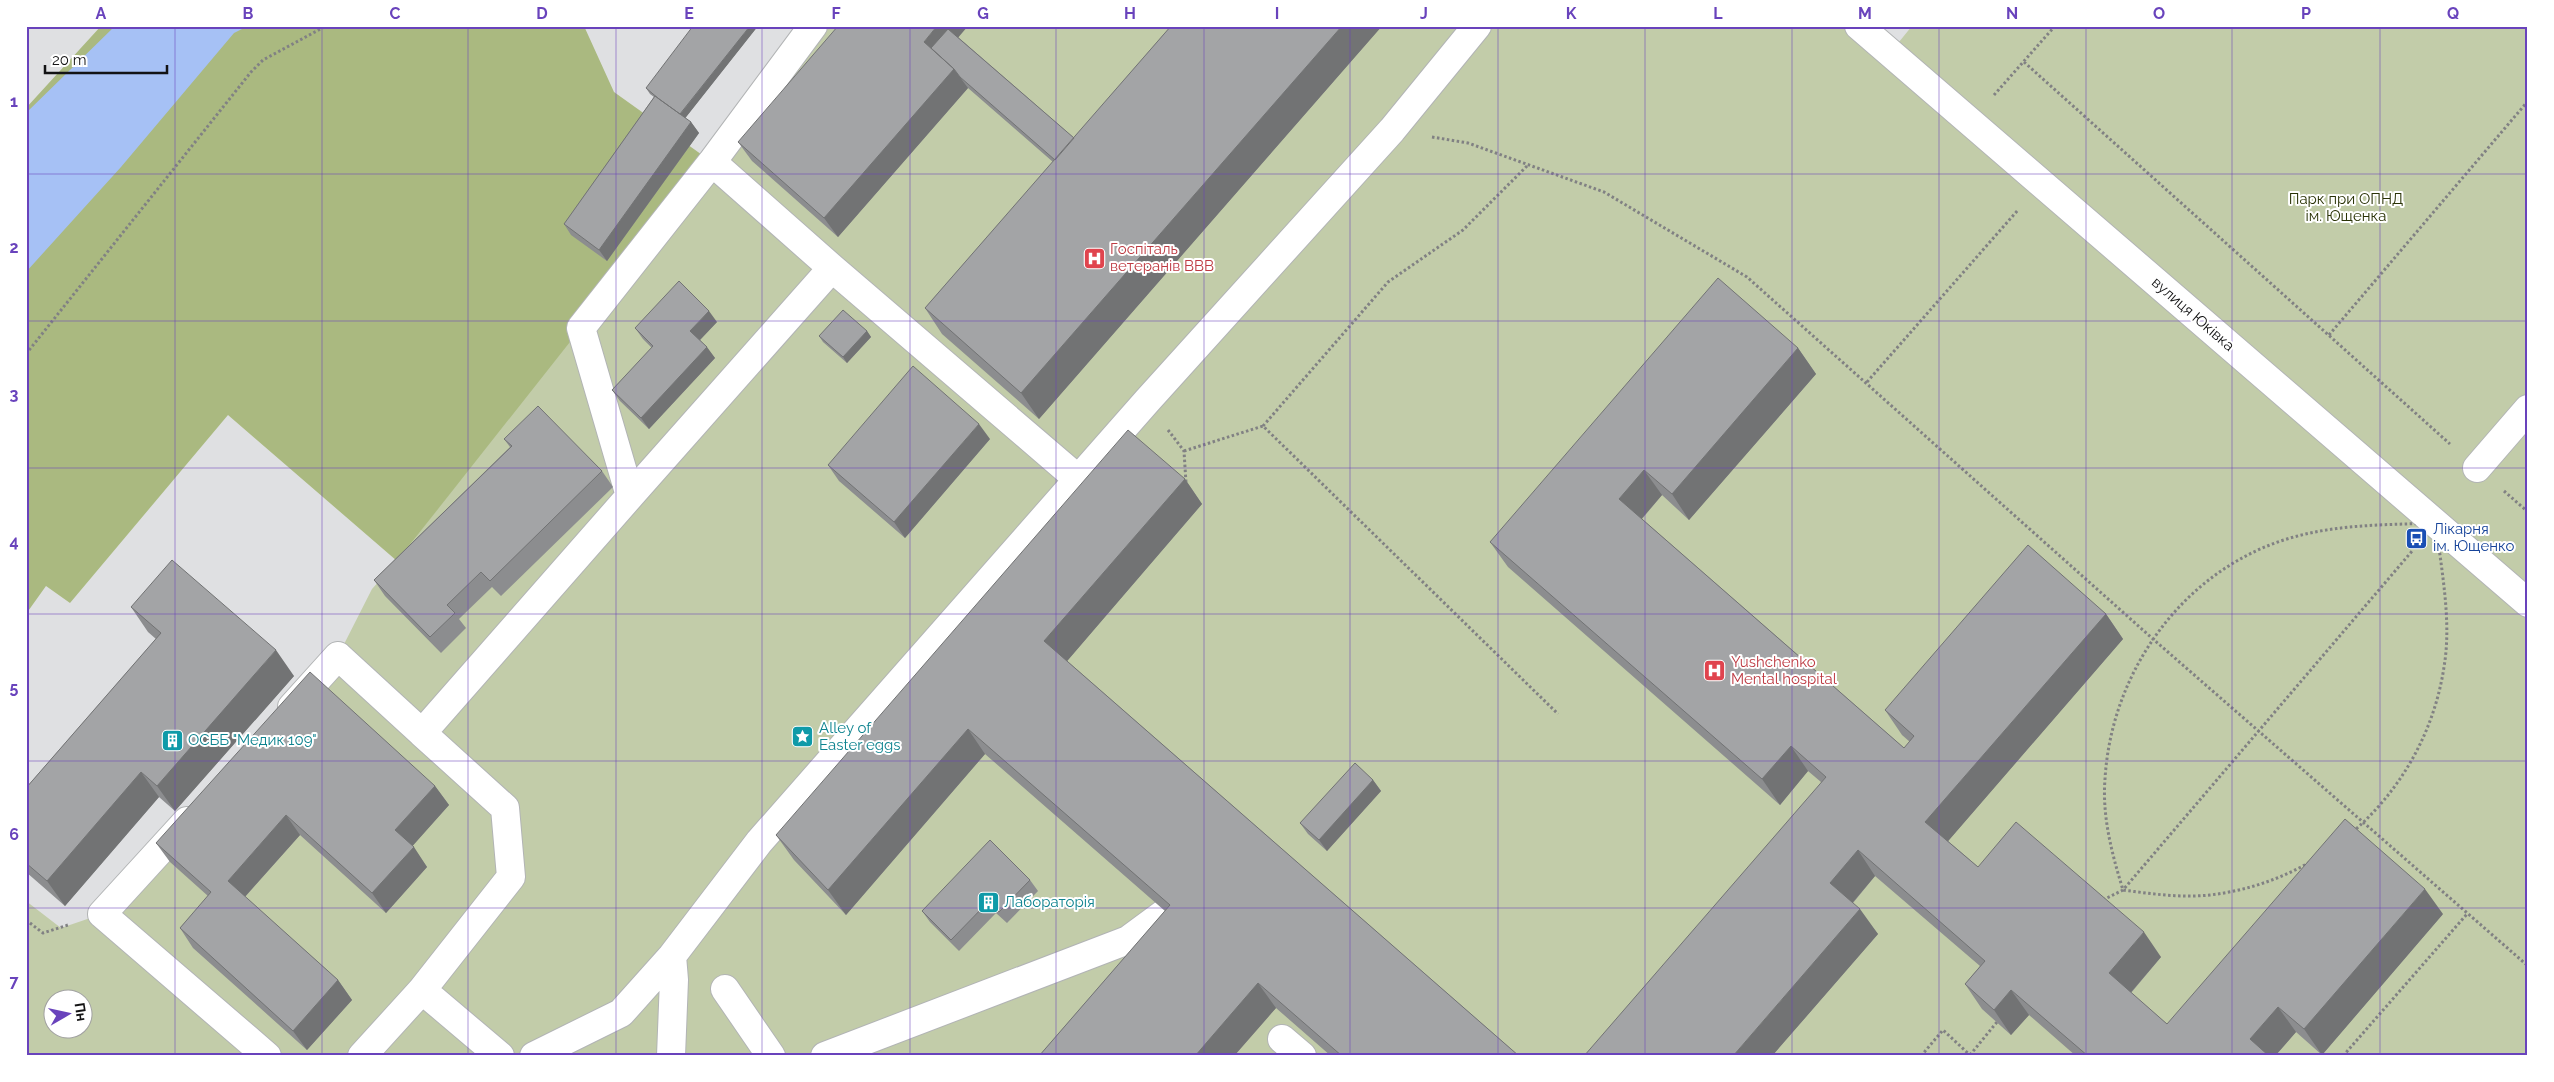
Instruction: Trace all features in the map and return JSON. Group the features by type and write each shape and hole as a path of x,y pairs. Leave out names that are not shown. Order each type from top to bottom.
{"street":[{"path":"630,496 581,328 712,162 812,26"},
{"path":"534,1056 621,1013 672,956 759,842 1147,401 1392,130 1477,26"},
{"name":"вулиця Юківка","path":"1859,26 1972,121 2433,527 2528,603"},
{"path":"712,162 832,268 1078,479"},
{"path":"422,733 832,268"},
{"path":"2477,468 2528,408"},
{"path":"278,722 338,656 505,808 511,876 422,990 362,1056"},
{"path":"203,803 102,914 267,1056"},
{"path":"825,1056 1128,940 1166,912"},
{"path":"671,1056 674,980 672,956"},
{"path":"725,989 771,1056"},
{"path":"422,990 500,1056"}],"path":[{"path":"26,354 251,72 264,60 326,26"},
{"path":"1972,121 2055,26"},
{"path":"2024,62 2477,468"},
{"path":"2329,335 2528,101"},
{"path":"1392,130 1468,143 1604,192 1747,277 2259,733 2528,966"},
{"path":"1184,451 1263,426 1388,282 1463,230 1528,164"},
{"path":"1866,382 2042,184"},
{"path":"1147,401 1184,451 1186,491"},
{"path":"1263,426 1558,714"},
{"path":"2351,526 2433,527 2446,621 2444,666 2434,710 2417,752 2398,783 2364,824 2330,851 2292,872 2252,887 2209,895 2166,896 2123,890 2112,854 2106,817 2105,779 2109,742 2119,706 2134,671 2153,639 2177,609 2206,582 2238,560 2274,544 2312,532 2351,526"},
{"path":"2098,902 2123,890 2417,546"},
{"path":"26,920 43,933 102,914"},
{"path":"2343,1056 2467,914"},
{"path":"1921,1056 1943,1030 1970,1055 1997,1022"}],"green space":[{"path":"101,26 584,26 614,92 712,162 397,561 228,415 70,603 46,586 26,614 26,108"},
{"name":"Парк при ОПНД ім. Ющенка","path":"813,26 1858,26 1890,53 1912,26 2528,26 2528,1056 26,1056 26,901 61,928 102,914 338,656 372,589 397,561"}],"water":[{"path":"115,26 248,26 234,33 121,167 26,272 26,113"}],"building":[{"path":"693,26 750,26 680,114 646,88"},
{"path":"838,26 937,26 924,42 954,69 824,218 738,142"},
{"name":"Госпіталь ветеранів ВВВ","path":"1171,26 1342,26 1021,393 925,308"},
{"path":"948,29 1074,138 1055,160 960,77 931,48"},
{"path":"655,96 691,122 599,250 564,224"},
{"name":"Yushchenko Mental hospital","path":"1718,278 1798,348 1672,494 1644,470 1619,499 1904,748 1914,736 1885,710 2028,545 2106,614 1925,822 1978,867 2016,822 2144,932 2109,973 2167,1024 2345,819 2425,889 2304,1029 2278,1007 2250,1039 2269,1056 2088,1056 2011,990 1994,1010 1965,984 1985,961 1858,850 1830,883 1860,909 1733,1056 1584,1056 1826,777 1791,746 1762,779 1490,542"},
{"path":"679,281 709,311 690,331 707,347 641,418 612,390 653,346 635,328"},
{"path":"843,310 867,331 843,357 819,336"},
{"path":"913,366 979,424 894,522 828,465"},
{"path":"538,406 602,471 490,581 481,572 447,605 455,613 430,637 374,580 512,446 504,439"},
{"path":"1128,430 1185,479 1044,641 1519,1056 1342,1056 1258,983 1195,1056 1039,1056 1170,905 968,729 828,890 776,835"},
{"name":"ОСББ \"Медик 109\"","path":"172,560 276,650 157,786 141,772 47,881 26,863 26,788 161,633 131,607"},
{"path":"310,672 435,786 395,830 414,847 372,893 286,815 228,881 338,980 293,1031 180,928 211,892 156,843"},
{"path":"1355,763 1373,780 1319,840 1300,823"},
{"name":"Лабораторія","path":"990,840 1030,880 999,912 988,902 951,940 922,911"}],"place":[{"name":"Госпіталь ветеранів ВВВ","path":"1094,258"},
{"name":"Лікарня ім. Ющенко","path":"2417,538"},
{"name":"Yushchenko Mental hospital","path":"1715,671"},
{"name":"Alley of Easter eggs","path":"803,737"},
{"name":"ОСББ \"Медик 109\"","path":"172,740"},
{"name":"Лабораторія","path":"988,902"}]}
